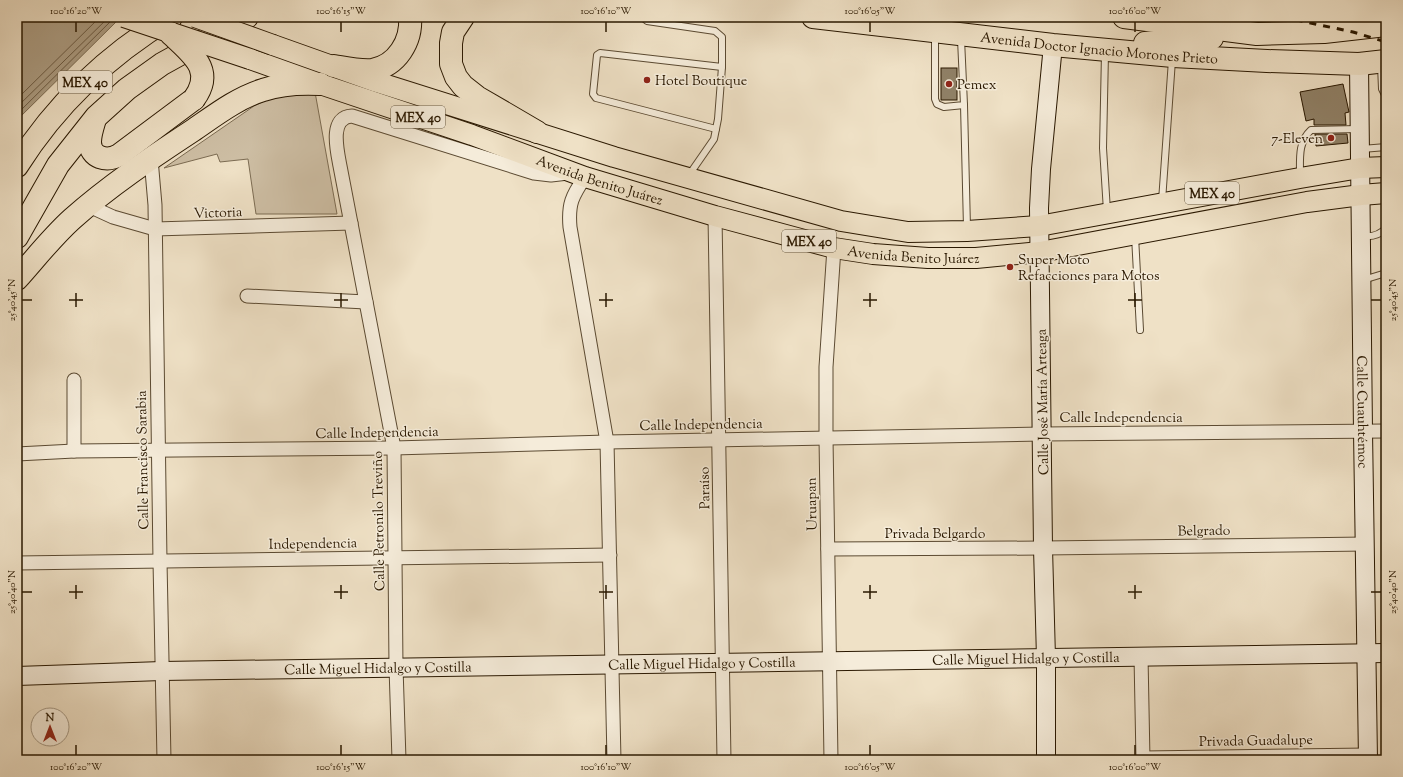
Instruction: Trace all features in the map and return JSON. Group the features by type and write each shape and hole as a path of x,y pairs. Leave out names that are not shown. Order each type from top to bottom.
{"highway":[{"name":"MEX 40","path":"17,237 58,165 96,117 127,89 162,64 247,17"},
{"path":"334,66 371,70 391,62 405,47 411,27 410,17"},
{"path":"464,17 453,32 451,43 451,64 456,77 463,86 478,97 538,132"},
{"name":"Avenida Doctor Ignacio Morones Prieto","path":"813,17 1052,45 1172,56 1359,64 1383,62"},
{"name":"Avenida Doctor Ignacio Morones Prieto","path":"1124,17 1257,34 1324,32 1386,26"},
{"path":"96,117 90,138 91,148 98,156 103,159 109,159 119,155 194,99 202,84 203,78 200,65 171,25"},
{"name":"MEX 40","path":"17,166 57,111 88,78 132,42 171,25"},
{"path":"1104,50 1131,44 1257,34"},
{"path":"17,279 49,242 107,190 233,104 256,93 288,84 320,84"}],"main road":[{"name":"MEX 40","path":"124,17 171,25"},
{"name":"Avenida Benito Juárez","path":"195,17 377,82 614,157 841,221 908,232 967,231 1039,226 1162,202 1300,178 1360,159 1386,167"},
{"name":"Avenida Benito Juárez","path":"171,25 250,59 472,136 578,175 715,216 834,248 873,254 928,258 976,258 1040,252 1307,202 1386,193"},
{"path":"578,175 590,171 614,157"}],"street":[{"name":"Calle José María Arteaga","path":"1046,760 1046,658 1043,548 1039,226 1041,169 1052,45"},
{"name":"Calle Cuauhtémoc","path":"1359,64 1368,758"},
{"name":"Calle Petronilo Treviño","path":"399,760 396,667 394,448 340,166 336,139 337,127 340,120 346,116 352,116 534,173 551,175 578,175"},
{"name":"Calle Francisco Sarabia","path":"151,159 155,205 164,760"},
{"path":"578,175 569,212 570,227 607,442 614,760"},
{"name":"Victoria","path":"89,206 113,217 155,230 351,223"},
{"name":"Paraíso","path":"715,216 724,760"},
{"name":"Uruapan","path":"831,760 826,367 834,248"},
{"path":"247,296 366,302"},
{"path":"74,380 74,452"},
{"name":"Calle Independencia","path":"17,454 394,448 607,442 1042,434 1386,431"},
{"name":"Belgrado","path":"1043,548 1366,544"},
{"name":"Privada Belgardo","path":"828,549 1043,548"},
{"name":"Independencia","path":"17,563 610,555"},
{"name":"Calle Miguel Hidalgo y Costilla","path":"17,676 162,671 396,667 1386,653"},
{"path":"1142,656 1143,759"},
{"name":"Privada Guadalupe","path":"1143,759 1368,758"}],"lane":[{"path":"642,17 647,21 715,31 722,37 722,67 714,139 687,178"},
{"path":"935,31 936,102 941,107 964,105"},
{"path":"961,35 967,231"},
{"path":"1104,50 1103,148 1107,213"},
{"path":"716,129 596,98 593,94 597,55 600,53 722,67"},
{"path":"1162,202 1172,56"},
{"path":"1383,62 1382,89 1386,97"},
{"path":"1300,178 1302,141 1311,130 1360,129"},
{"path":"1360,159 1386,147"},
{"path":"1361,236 1370,237 1377,235 1382,233 1386,228"},
{"path":"1135,234 1140,330"},
{"path":"1361,281 1386,273"}],"shaded area":[{"path":"315,92 337,214 256,214 248,159 220,162 217,154 164,168 254,106 279,94"}],"water":[{"path":"17,17 121,17 17,120"}],"building":[{"name":"Pemex","path":"941,68 957,68 957,100 941,100"},
{"path":"1343,84 1349,112 1345,113 1346,125 1314,125 1314,119 1306,121 1300,92"},
{"name":"7-Eleven","path":"1315,134 1347,134 1348,143 1316,146"}],"railway":[{"path":"1282,17 1353,32 1386,42"}],"place":[{"name":"Hotel Boutique","path":"647,80"},
{"name":"Pemex","path":"949,84"},
{"name":"7-Eleven","path":"1331,138"},
{"name":"Super Moto Refacciones para Motos","path":"1010,267"}]}
